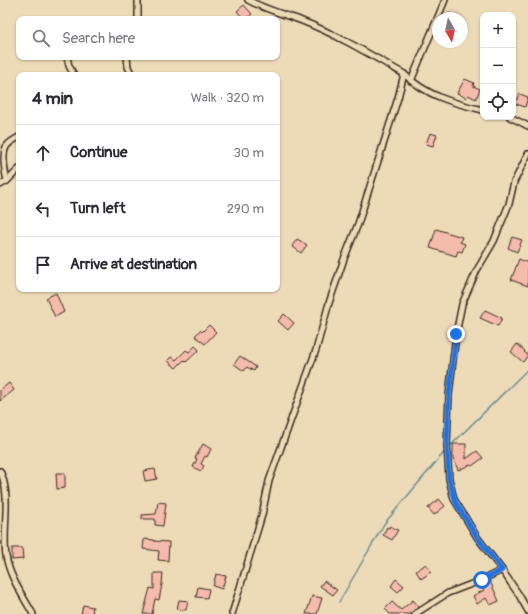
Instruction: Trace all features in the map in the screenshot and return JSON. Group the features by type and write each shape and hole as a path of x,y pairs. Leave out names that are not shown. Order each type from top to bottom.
{"street":[{"path":"138,0 138,16"},
{"path":"248,0 334,35 404,74 411,81 434,95 454,104 480,109"},
{"path":"411,81 444,0"},
{"path":"68,60 72,72"},
{"path":"127,60 130,72"},
{"path":"232,614 262,515 269,481 316,350 329,303 358,224 398,98 404,74"},
{"path":"516,120 528,126"},
{"path":"7,181 4,168 5,149 16,139"},
{"path":"528,154 514,182 509,204 494,241 477,270 462,304 456,334 449,395 448,463 449,479 454,499 477,537 502,570 528,611"},
{"path":"0,185 7,181 16,172"},
{"path":"0,471 5,483 6,556 11,573 33,614"},
{"path":"415,614 448,593 482,580 502,570"}],"building":[{"path":"244,5 252,14 250,16 241,16 237,11"},
{"path":"465,79 474,83 473,86 480,89 476,99 468,95 466,98 457,93"},
{"path":"520,94 528,97 525,107 516,104"},
{"path":"430,133 437,135 433,146 426,144"},
{"path":"436,229 462,237 460,242 465,244 462,252 458,251 456,256 430,248"},
{"path":"512,237 522,240 517,252 508,248"},
{"path":"297,239 307,245 301,253 292,246"},
{"path":"519,259 528,263 528,286 511,280"},
{"path":"56,293 64,312 55,317 46,298"},
{"path":"485,310 502,318 498,326 480,318"},
{"path":"284,314 294,323 288,330 278,321"},
{"path":"209,325 216,332 205,344 195,336 200,330 202,332"},
{"path":"517,344 528,355 523,362 511,352"},
{"path":"195,346 199,350 186,362 184,360 176,368 168,361 172,357 176,360 186,350 189,352"},
{"path":"240,356 256,367 254,371 247,367 244,371 234,364"},
{"path":"9,383 14,390 0,401 0,390"},
{"path":"203,444 211,449 201,464 204,466 201,471 193,467 197,459 195,458"},
{"path":"453,444 466,444 466,459 477,451 483,458 472,466 470,465 458,470 453,458"},
{"path":"155,469 157,479 145,481 143,471"},
{"path":"56,473 65,473 65,488 57,489"},
{"path":"439,499 445,506 434,515 428,508"},
{"path":"158,502 166,503 163,526 155,525 155,519 142,519 142,515 156,514"},
{"path":"390,526 398,530 392,540 383,535 387,527 389,528"},
{"path":"144,539 169,542 168,561 158,560 159,551 143,549"},
{"path":"12,548 22,548 23,559 12,560"},
{"path":"426,564 431,572 421,579 416,571"},
{"path":"154,573 163,573 159,600 155,599 152,614 143,614 150,588 154,589"},
{"path":"216,574 226,576 222,589 213,586"},
{"path":"396,579 404,586 398,592 391,586"},
{"path":"324,581 337,590 333,595 320,586"},
{"path":"490,581 499,601 490,605 486,598 477,604 473,596 484,590 481,585"},
{"path":"198,587 209,589 207,598 196,597"},
{"path":"312,596 322,598 317,614 306,614"},
{"path":"179,600 188,601 186,610 177,609"},
{"path":"413,600 419,607 411,614 390,614 385,609 392,602 401,610"},
{"path":"83,605 93,607 92,614 81,614"}],"waterway":[{"path":"449,447 528,369"},
{"path":"339,602 384,524 446,450"}],"route":[{"path":"456,334 449,395 447,445 449,479 452,494 464,517 502,570 482,580"}]}
